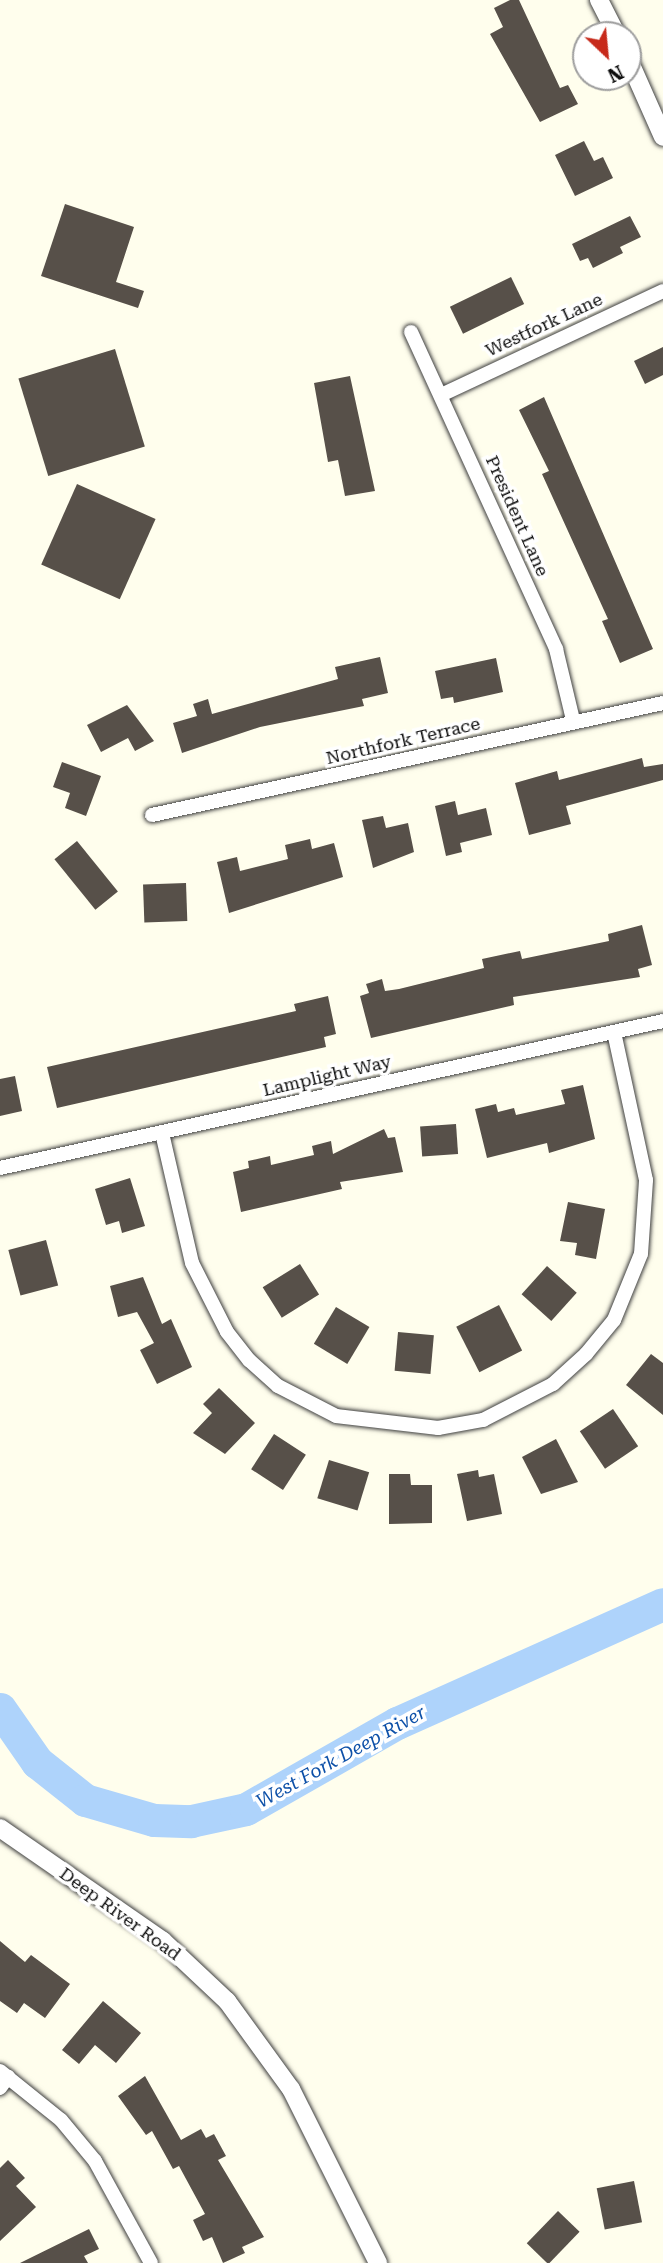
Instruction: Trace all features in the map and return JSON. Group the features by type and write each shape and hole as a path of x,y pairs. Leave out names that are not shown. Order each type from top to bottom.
{"street":[{"path":"599,0 610,21"},
{"path":"642,90 663,137"},
{"name":"Westfork Lane","path":"441,394 663,291"},
{"name":"President Lane","path":"411,332 556,649 573,720"},
{"name":"Northfork Terrace","path":"152,815 573,720 663,703"},
{"name":"Lamplight Way","path":"0,1168 663,1021"},
{"path":"162,1133 192,1263 227,1332 249,1360 278,1386 346,1419 438,1428 483,1420 553,1384 586,1354 614,1320 640,1254 646,1180 614,1032"},
{"name":"Deep River Road","path":"0,1828 163,1941 227,2001 291,2089 378,2263"},
{"path":"3,2079 61,2120 95,2161 152,2263"}],"building":[{"path":"510,0 519,0 560,88 568,85 578,104 540,122 490,34 503,27 494,8"},
{"path":"584,141 594,161 603,157 613,178 575,196 555,155"},
{"path":"65,204 134,227 116,282 144,291 138,308 41,276"},
{"path":"630,216 641,237 620,247 623,253 593,268 588,258 580,261 572,244"},
{"path":"511,277 524,304 463,334 450,307"},
{"path":"663,347 663,375 645,384 634,361"},
{"path":"115,349 145,447 48,476 18,379"},
{"path":"350,376 375,491 345,496 338,460 328,462 314,383"},
{"path":"544,397 653,649 620,663 602,621 608,619 542,474 549,471 519,410"},
{"path":"77,484 156,519 120,599 41,564"},
{"path":"380,657 388,693 362,699 364,706 260,727 182,753 173,723 197,716 193,704 208,699 212,714 338,679 335,667"},
{"path":"496,658 503,692 454,703 453,697 441,699 435,671"},
{"path":"127,705 154,741 135,751 128,738 101,752 87,725"},
{"path":"642,758 644,767 663,764 663,780 566,806 571,824 529,835 515,783 557,771 559,780"},
{"path":"62,762 101,776 86,816 65,808 70,793 53,787"},
{"path":"455,801 458,815 486,808 492,835 460,843 462,852 446,856 435,806"},
{"path":"383,816 386,828 408,823 414,852 373,868 362,820"},
{"path":"310,839 312,849 334,843 343,877 229,913 217,862 237,857 240,871 288,859 285,845"},
{"path":"77,841 118,892 95,910 54,859"},
{"path":"186,883 187,921 144,922 143,885"},
{"path":"642,925 652,965 638,969 640,977 513,997 514,1005 371,1038 360,996 369,993 366,984 382,979 385,991 399,989 484,968 482,959 520,951 522,959 609,941 608,934"},
{"path":"328,996 336,1034 324,1037 326,1047 57,1108 47,1067 296,1011 294,1004"},
{"path":"15,1076 22,1111 0,1116 0,1079"},
{"path":"583,1085 595,1139 549,1153 547,1143 487,1158 475,1109 496,1104 498,1112 514,1108 516,1115 565,1104 561,1090"},
{"path":"456,1124 458,1154 422,1156 420,1127"},
{"path":"384,1129 388,1138 395,1137 403,1172 340,1182 342,1189 241,1212 233,1172 249,1168 248,1161 270,1156 271,1165 314,1155 312,1146 331,1141 333,1154"},
{"path":"130,1178 145,1226 122,1233 119,1221 106,1225 95,1189"},
{"path":"568,1202 605,1209 596,1259 575,1255 577,1243 560,1241"},
{"path":"46,1240 58,1285 20,1295 8,1250"},
{"path":"300,1264 319,1295 282,1318 263,1287"},
{"path":"547,1266 577,1293 551,1321 522,1294"},
{"path":"143,1277 162,1324 171,1319 192,1367 157,1384 140,1350 154,1343 137,1312 118,1317 110,1286"},
{"path":"499,1305 522,1350 479,1372 456,1327"},
{"path":"336,1307 369,1327 347,1364 314,1344"},
{"path":"398,1332 434,1335 430,1374 395,1371"},
{"path":"651,1354 663,1363 663,1415 626,1385"},
{"path":"219,1388 255,1423 225,1454 193,1433 212,1413 203,1404"},
{"path":"613,1409 638,1446 605,1469 580,1431"},
{"path":"274,1434 306,1455 283,1490 251,1469"},
{"path":"556,1439 578,1482 541,1494 522,1457"},
{"path":"329,1460 369,1472 357,1511 317,1498"},
{"path":"478,1470 479,1477 494,1474 502,1514 467,1521 457,1474"},
{"path":"389,1474 410,1474 411,1485 432,1485 432,1523 389,1524"},
{"path":"0,1941 25,1962 31,1955 70,1984 45,2018 24,2003 17,2013 0,2001"},
{"path":"103,2001 141,2033 116,2063 95,2045 79,2064 62,2050"},
{"path":"145,2076 181,2140 201,2129 206,2138 214,2134 226,2156 218,2160 264,2237 242,2247 245,2253 223,2263 212,2237 203,2241 193,2220 205,2214 179,2166 173,2169 152,2131 146,2135 118,2096"},
{"path":"8,2160 25,2178 16,2186 36,2207 0,2241 0,2168"},
{"path":"634,2181 642,2222 605,2229 597,2188"},
{"path":"558,2211 580,2232 549,2263 527,2243"},
{"path":"89,2229 99,2249 84,2256 88,2263 20,2263"}],"waterway":[{"name":"West Fork Deep River","path":"0,1709 37,1762 85,1800 154,1820 191,1821 246,1809 397,1723 663,1604"}]}
